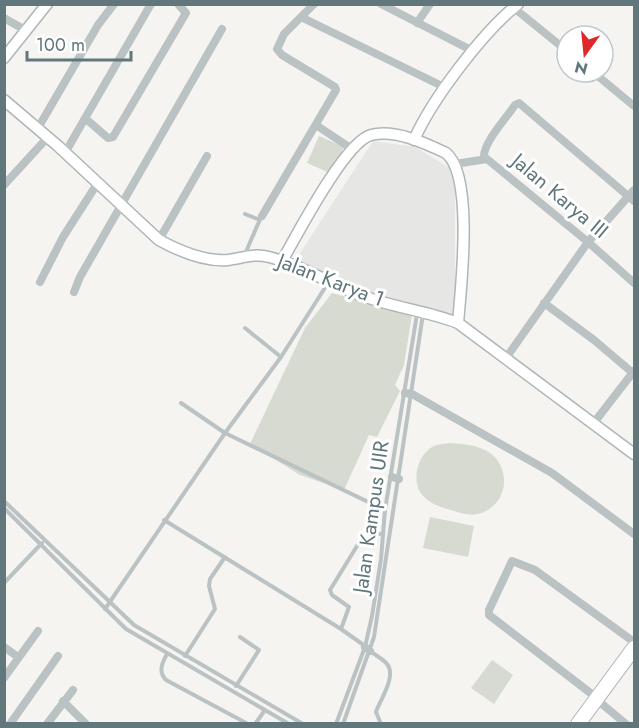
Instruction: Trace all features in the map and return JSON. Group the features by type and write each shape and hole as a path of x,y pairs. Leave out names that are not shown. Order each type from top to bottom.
{"highway":[{"path":"587,723 634,648"},
{"path":"578,723 634,662"}],"street":[{"path":"4,58 46,4"},
{"path":"38,128 98,25 114,4"},
{"path":"65,153 151,4"},
{"path":"86,119 108,138 113,137 186,13 178,4"},
{"path":"261,218 336,92 336,88 282,56 277,50 284,34 303,18 314,4"},
{"path":"381,4 473,51"},
{"path":"417,23 430,4"},
{"path":"414,140 426,116 473,51 516,6 555,40"},
{"path":"4,18 25,30"},
{"path":"303,18 446,88"},
{"path":"74,292 80,277 222,29"},
{"path":"607,84 634,106"},
{"name":"Jalan Karya 1","path":"4,100 38,128 159,240 173,248 209,259 226,260 259,255 282,261 328,283 373,300 421,310 458,323 634,454"},
{"path":"487,159 484,157 484,151 490,140 515,105 519,103 633,196 588,242 506,358"},
{"path":"316,125 352,149"},
{"path":"282,261 312,208 352,149 370,135 394,134 414,140 446,153 458,172 463,220 463,271 458,323"},
{"path":"4,185 48,138"},
{"path":"159,240 207,156"},
{"name":"Jalan Karya III","path":"454,164 487,159 634,283"},
{"path":"40,282 63,237 97,184"},
{"path":"544,303 634,373 593,424"},
{"path":"409,393 552,473 634,534"},
{"path":"626,723 489,615 489,610 512,561 535,570 634,642"},
{"path":"4,678 38,631"},
{"path":"4,647 18,657"},
{"path":"10,723 58,656"},
{"path":"47,723 73,690"},
{"path":"63,701 86,723"}],"lane":[{"path":"243,257 261,218 245,214"},
{"path":"105,609 164,520 281,357 328,283"},
{"name":"Jalan Kampus UIR","path":"343,723 368,649 421,310"},
{"name":"Jalan Kampus UIR","path":"336,723 368,649 381,559 385,510 395,478 421,310"},
{"path":"245,328 281,357"},
{"path":"181,402 225,433 385,510"},
{"path":"4,501 126,629 289,723"},
{"path":"4,508 134,625 303,723"},
{"path":"164,520 341,629 386,663 389,669 386,688 376,712 381,723"},
{"path":"341,629 349,608 332,596 330,590 365,533 383,534"},
{"path":"4,583 43,542"},
{"path":"185,656 215,609 209,586 210,579 225,557"},
{"path":"236,686 259,650 240,637"},
{"path":"167,654 161,669 166,680 248,723"},
{"path":"255,723 265,710"}],"shaded area":[{"path":"319,136 344,147 332,174 307,163"},
{"path":"373,141 415,147 455,171 455,318 365,297 293,264"},
{"path":"332,293 412,315 404,365 395,385 400,391 377,437 369,435 344,490 300,475 250,444 305,328"},
{"path":"450,443 481,448 497,460 502,469 504,487 501,496 488,510 475,515 461,513 434,504 420,492 417,474 423,455 434,446"},
{"path":"430,517 474,526 468,557 423,548"},
{"path":"492,660 513,675 494,704 471,688"}]}
